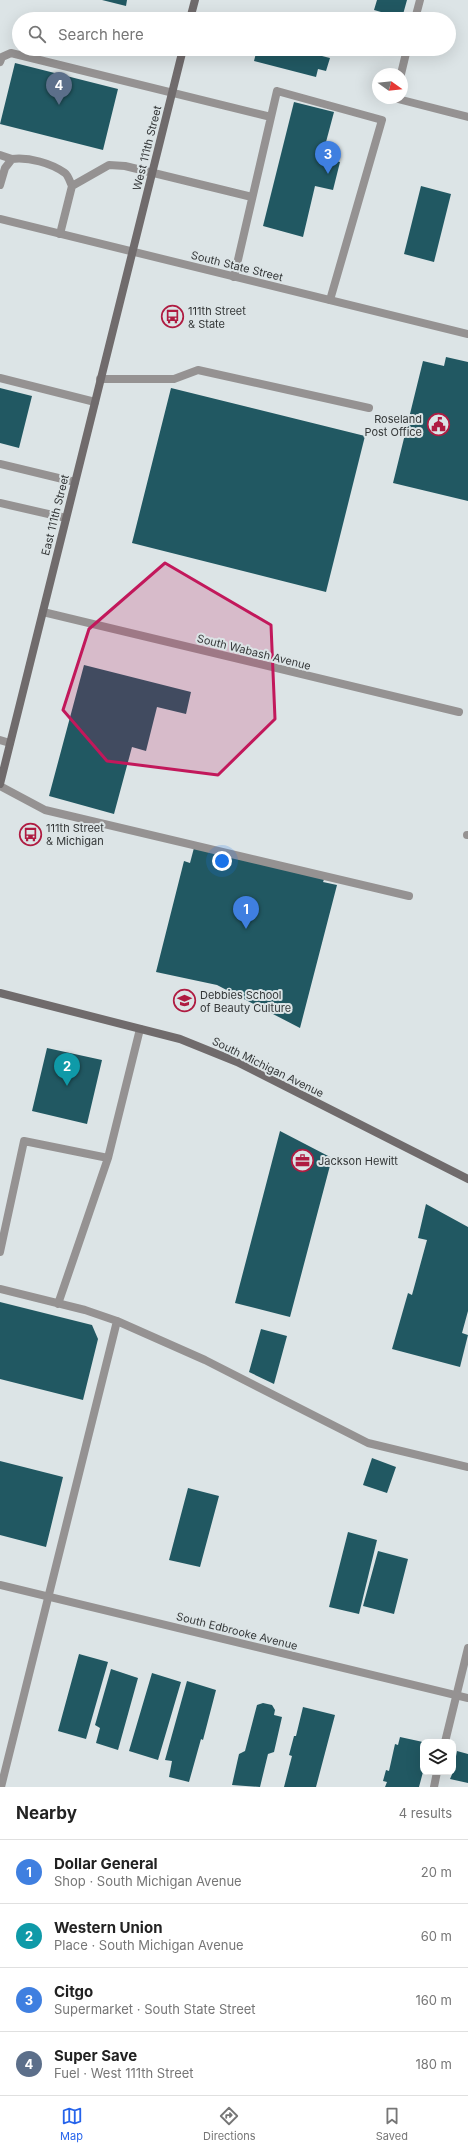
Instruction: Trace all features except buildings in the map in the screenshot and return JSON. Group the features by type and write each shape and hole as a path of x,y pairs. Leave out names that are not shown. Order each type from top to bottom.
{"main road":[{"path":"192,12 195,0"},
{"name":"West 111th Street","path":"132,252 181,56"},
{"name":"East 111th Street","path":"0,785 132,252"},
{"name":"South Michigan Avenue","path":"0,993 180,1039 237,1062 468,1179"}],"street":[{"path":"417,12 420,0"},
{"path":"0,62 2,57 12,53"},
{"path":"23,56 271,117"},
{"path":"402,68 405,56"},
{"path":"234,277 277,91 382,120 330,300"},
{"path":"408,102 468,117"},
{"path":"0,155 12,159 22,158 37,162 66,173 72,186 60,234"},
{"path":"0,185 5,168 12,159"},
{"path":"72,186 109,165 125,166 252,197"},
{"name":"South State Street","path":"0,219 468,334"},
{"path":"100,379 174,379 198,370 369,408"},
{"path":"0,378 95,402"},
{"path":"0,464 75,482"},
{"path":"0,502 66,518"},
{"name":"South Wabash Avenue","path":"43,612 459,712"},
{"path":"0,740 10,743"},
{"path":"0,785 44,810 409,896"},
{"path":"58,1304 108,1158 140,1029"},
{"path":"0,1252 24,1141 108,1158"},
{"path":"0,1289 84,1310 117,1321 205,1360 368,1443 468,1467"},
{"path":"1,1787 117,1321"},
{"name":"South Edbrooke Avenue","path":"0,1585 468,1698"},
{"path":"446,1739 468,1648"},
{"path":"434,1787 436,1775"}],"highlighted area":[{"path":"165,563 271,625 275,719 218,775 107,761 63,710 89,629"}],"place":[{"name":"Super Save","path":"59,105"},
{"name":"Citgo","path":"328,174"},
{"name":"111th Street & State","path":"172,317"},
{"name":"Roseland Post Office","path":"438,425"},
{"name":"111th Street & Michigan","path":"30,834"},
{"name":"Dollar General","path":"246,929"},
{"name":"Debbies School of Beauty Culture","path":"184,1001"},
{"name":"Western Union","path":"67,1086"},
{"name":"Jackson Hewitt","path":"302,1161"}]}
